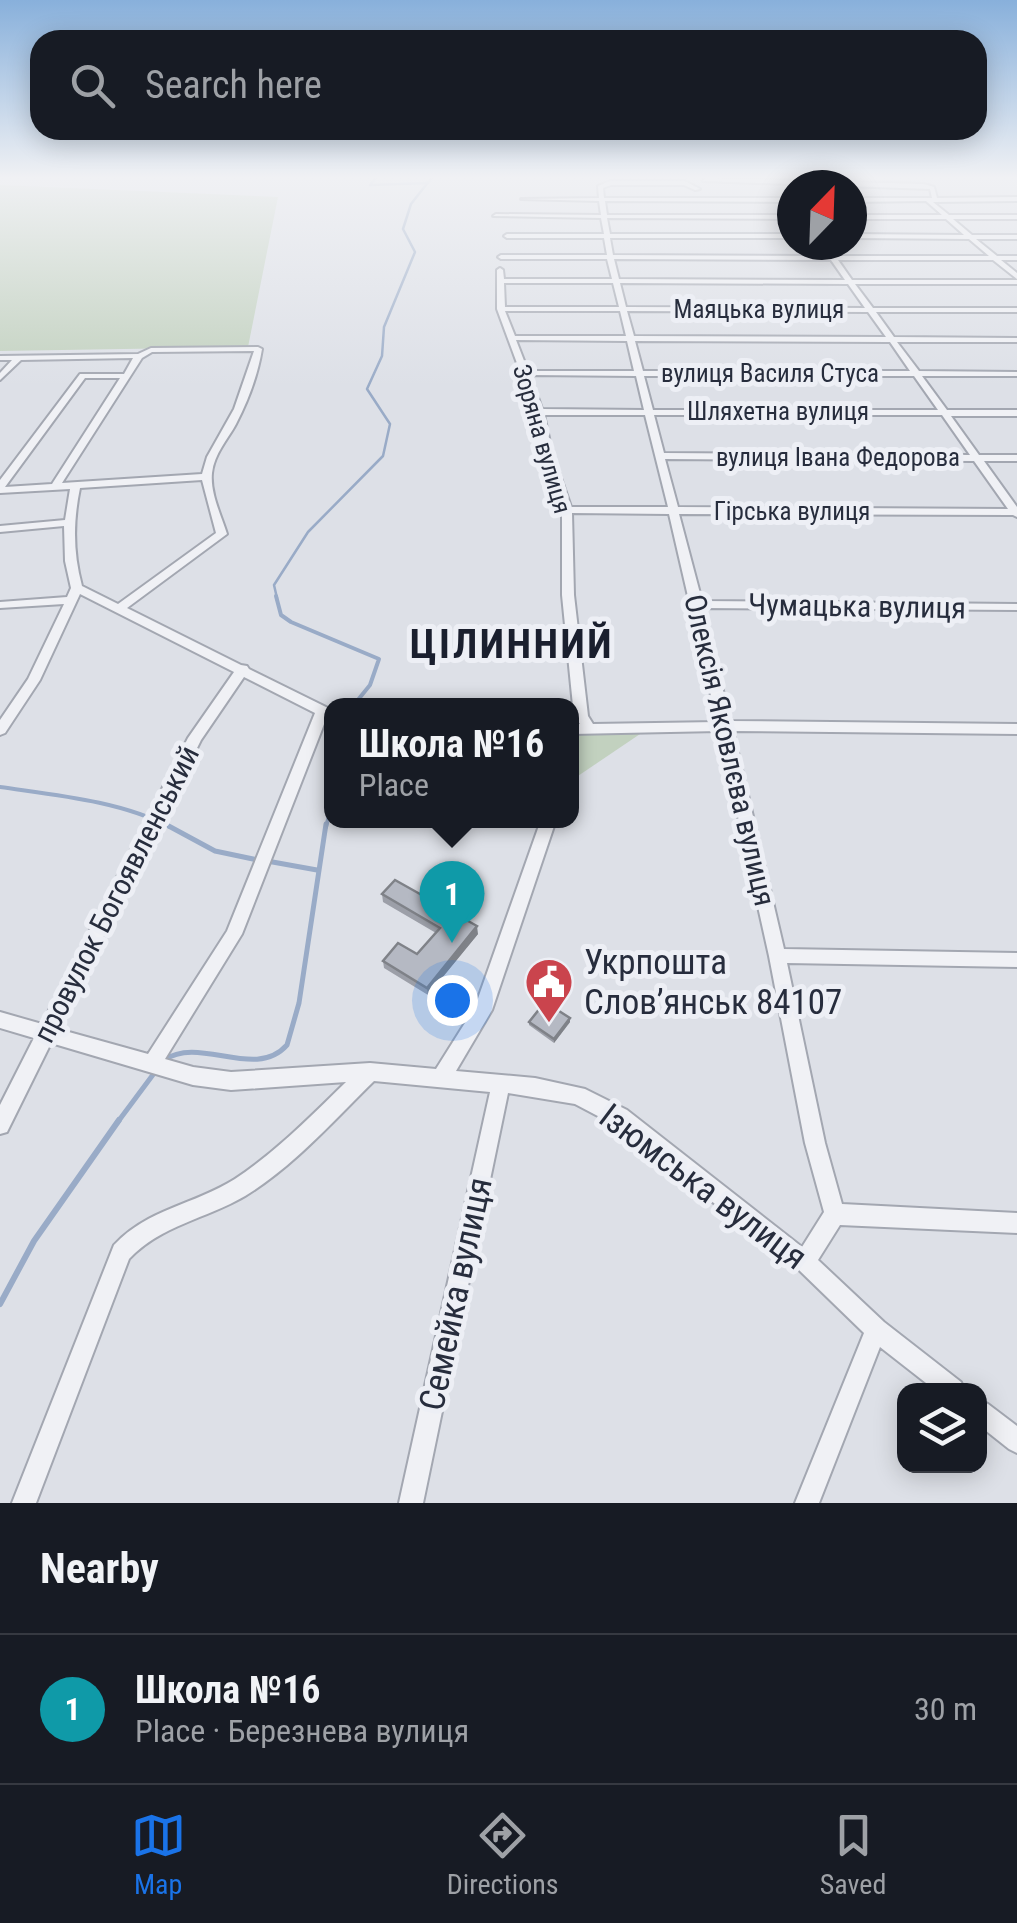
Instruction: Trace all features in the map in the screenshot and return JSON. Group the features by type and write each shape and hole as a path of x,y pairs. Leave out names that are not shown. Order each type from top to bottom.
{"street":[{"name":"Олексія Яковлєва вулиця","path":"609,246 646,411 697,604 815,1143 835,1214"},
{"path":"982,246 1017,279"},
{"path":"500,269 610,257 777,258"},
{"path":"867,258 1017,258"},
{"path":"835,260 1017,513"},
{"path":"500,269 617,281 852,284 1017,279"},
{"name":"Зоряна вулиця","path":"500,269 501,308 540,412 547,452 567,510 568,595 581,716 589,728"},
{"name":"Маяцька вулиця","path":"501,308 1017,310"},
{"path":"512,338 1017,340"},
{"path":"0,358 138,356 150,350 258,350 260,361 232,424 222,433 206,477 222,534 117,610"},
{"path":"55,486 138,356"},
{"path":"0,378 18,358"},
{"name":"вулиця Василя Стуса","path":"523,373 1017,374"},
{"path":"0,488 83,376 125,376"},
{"name":"Шляхетна вулиця","path":"540,412 1017,412"},
{"name":"вулиця Івана Федорова","path":"658,456 1017,458"},
{"path":"0,488 206,477"},
{"path":"0,730 34,680 74,594 67,522 76,484"},
{"name":"Гірська вулиця","path":"567,510 1017,513"},
{"path":"0,529 67,522"},
{"path":"0,605 74,594 117,610 324,712"},
{"name":"Чумацька вулиця","path":"697,604 1017,607"},
{"name":"провулок Богоявленський","path":"0,1125 195,738 243,670"},
{"path":"152,1063 234,934 324,721"},
{"path":"579,729 1017,729"},
{"path":"442,1078 483,1010 546,828"},
{"path":"777,956 1017,960"},
{"name":"Ізюмська вулиця","path":"0,1020 193,1076 230,1081 370,1072 578,1095 620,1117 805,1262 876,1330 944,1383"},
{"path":"24,1503 121,1252 148,1226 207,1205 242,1186 308,1132 370,1072"},
{"name":"Семейка вулиця","path":"411,1503 502,1084"},
{"path":"805,1262 835,1214 1017,1223"},
{"path":"807,1503 876,1330"},
{"path":"987,1417 1017,1441"}],"green space":[{"path":"0,246 268,246 248,347 0,351"},
{"path":"643,732 579,775 579,735"}],"building":[{"path":"395,880 477,926 427,988 383,961 398,943 417,954 440,928 382,894"},
{"name":"Укрпошта Слов’янськ 84107","path":"545,1002 570,1018 554,1039 529,1022"}],"waterway":[{"path":"277,598 274,585 308,532 383,456 390,424 367,389 382,356 384,327 415,252 412,246"},
{"path":"276,596 281,615 291,622 379,659 370,685 359,698"},
{"path":"0,787 109,805 170,827"},
{"path":"165,824 215,851 258,860"},
{"path":"164,1060 194,1052 259,1059 274,1055 287,1045 299,1003 325,828"},
{"path":"267,861 317,870"},
{"path":"117,1123 155,1072"},
{"path":"0,1304 34,1241 119,1120"}],"place":[{"name":"Школа №16","path":"452,943"},
{"name":"Укрпошта Слов’янськ 84107","path":"549,1024"}],"district":[{"name":"ЦІЛИННИЙ","path":"512,644"}]}
